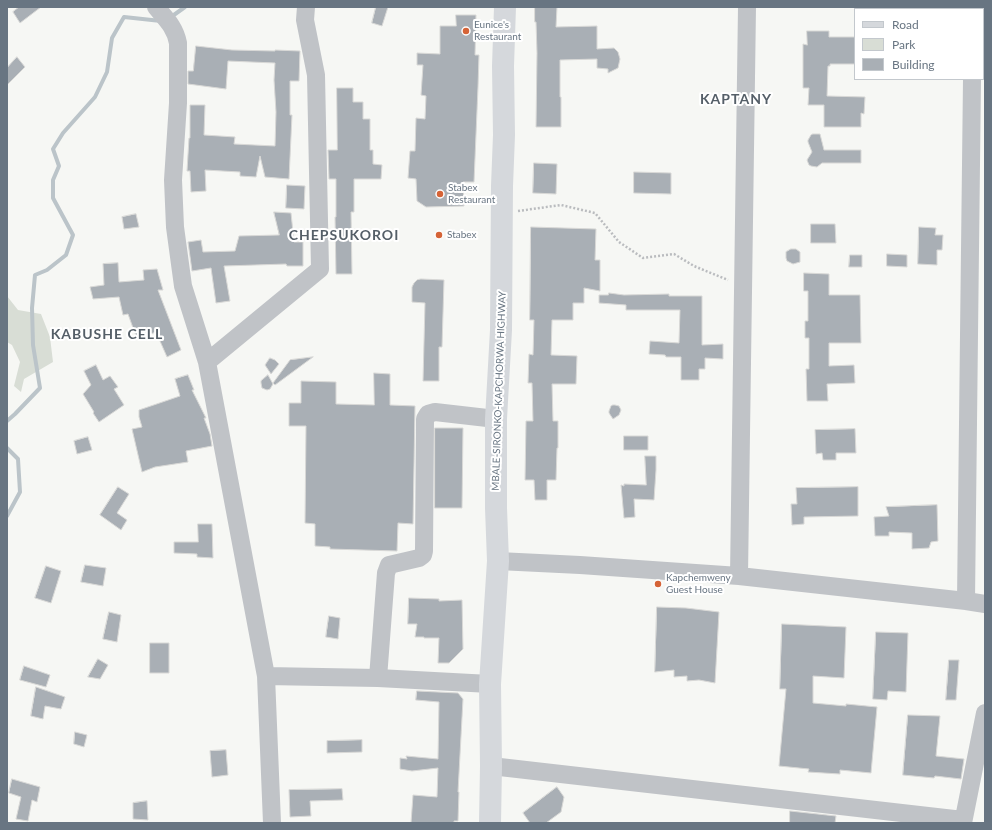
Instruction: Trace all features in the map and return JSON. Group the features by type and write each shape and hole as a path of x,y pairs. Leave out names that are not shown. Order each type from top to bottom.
{"main road":[{"name":"MBALE-SIRONKO-KAPCHORWA HIGHWAY","path":"490,823 490,684 498,562 496,419 501,330 505,7"}],"street":[{"path":"207,362 320,269 316,75 305,20 306,7"},
{"path":"739,576 747,7"},
{"path":"157,8 173,27 178,43 178,103 173,180 175,228 183,286 207,362 266,676 272,823"},
{"path":"966,601 977,334 972,80"},
{"path":"378,678 384,588 387,568 389,565 419,558 423,555 424,551 425,419 428,414 435,412 496,419"},
{"path":"498,562 580,565 739,576 985,604"},
{"path":"266,676 378,678 490,684"},
{"path":"491,766 963,822 985,713"}],"path":[{"path":"502,214 561,205 595,213 619,242 643,258 674,254 694,266 729,280 742,283"}],"green space":[{"path":"7,296 18,310 41,314 50,337 53,362 24,379 21,392 14,386 20,362 12,345 7,342"}],"building":[{"path":"19,7 41,7 20,23 13,12"},
{"path":"376,7 388,7 382,26 372,23"},
{"path":"535,7 557,7 556,27 597,26 597,49 614,48 618,52 620,59 618,68 608,73 608,69 597,68 597,59 560,60 561,127 536,127 537,53"},
{"path":"456,15 476,15 475,55 479,55 474,182 463,182 464,206 426,207 417,201 416,179 408,178 410,151 415,151 416,118 425,119 426,96 421,95 423,65 417,65 417,53 440,54 440,26 456,26"},
{"path":"807,31 829,31 829,37 854,37 854,64 830,64 830,66 828,66 827,96 865,97 864,114 861,113 861,127 824,127 824,105 808,105 809,88 803,88 803,44 807,45"},
{"path":"196,46 232,50 300,51 299,81 290,81 290,115 292,115 289,179 265,177 260,156 256,177 240,176 240,172 205,170 206,191 191,192 190,171 187,171 190,138 190,105 205,105 204,135 235,137 234,144 275,146 275,63 228,61 226,89 188,84 188,71 193,71"},
{"path":"17,57 25,67 7,85 7,68"},
{"path":"337,88 353,88 353,102 363,102 363,119 370,119 370,150 373,150 373,164 382,165 381,179 354,179 354,212 351,212 352,274 336,274 336,179 329,179 328,150 337,150"},
{"path":"813,134 820,134 824,150 861,150 861,163 822,163 817,167 809,165 807,160 812,152 808,140"},
{"path":"534,163 557,164 556,194 533,193"},
{"path":"634,172 671,173 671,194 634,193"},
{"path":"287,185 305,186 304,209 286,208"},
{"path":"274,212 291,213 294,242 303,242 303,266 287,266 286,264 224,266 230,301 216,303 211,268 192,271 188,242 201,240 203,252 235,251 239,236 279,235"},
{"path":"136,214 139,227 124,229 122,217"},
{"path":"811,224 835,224 836,243 811,243"},
{"path":"531,227 596,229 595,260 600,260 600,291 584,288 584,303 573,303 573,320 552,320 551,355 577,356 576,384 552,384 553,421 558,421 558,448 556,480 547,480 547,500 535,500 534,480 525,480 526,421 533,421 532,383 528,383 529,354 533,355 534,320 530,320"},
{"path":"919,227 936,228 935,235 943,235 942,250 937,250 937,265 918,264"},
{"path":"791,249 796,249 800,252 800,262 793,264 787,261 786,252"},
{"path":"887,254 907,255 907,267 887,266"},
{"path":"850,255 862,255 862,267 849,267"},
{"path":"118,263 119,282 144,280 143,270 157,269 163,290 158,290 181,350 167,357 156,332 137,339 128,314 123,315 119,297 93,299 90,287 104,285 103,264"},
{"path":"804,273 829,274 829,295 860,295 861,343 829,343 829,366 854,365 855,383 827,384 828,401 807,401 806,369 809,369 809,338 805,338 805,321 808,321 808,291 804,291"},
{"path":"417,280 444,280 442,347 439,347 439,381 423,381 425,303 412,302 412,287"},
{"path":"609,293 624,295 669,294 669,296 702,296 702,345 723,344 723,359 705,358 705,369 699,369 699,380 681,380 681,357 666,357 665,355 649,354 650,341 679,343 680,310 626,310 626,305 599,303 599,295 608,295"},
{"path":"313,357 275,385 273,383 290,360"},
{"path":"270,358 279,364 271,374 265,365"},
{"path":"96,365 103,380 110,376 118,387 114,389 124,405 99,422 83,394 91,385 84,371"},
{"path":"374,373 390,374 390,405 415,406 413,524 398,523 397,551 330,549 330,547 315,546 315,524 305,523 306,426 289,426 289,403 301,403 301,381 336,382 336,404 374,405"},
{"path":"188,375 194,390 192,390 206,418 204,418 210,434 212,446 186,451 188,462 155,467 142,472 132,429 142,427 139,417 139,410 180,396 175,379"},
{"path":"268,375 273,384 270,389 267,390 262,388 261,381"},
{"path":"613,405 619,406 621,410 619,415 613,419 609,411"},
{"path":"435,428 463,428 462,508 435,508"},
{"path":"855,429 856,453 836,453 836,460 823,460 822,453 816,454 815,430"},
{"path":"624,436 648,436 648,450 624,450"},
{"path":"88,437 92,450 77,454 74,441"},
{"path":"645,456 656,456 654,500 634,499 635,517 624,518 621,485 646,485"},
{"path":"118,487 129,494 117,513 127,520 121,530 100,515"},
{"path":"858,487 858,516 804,517 804,524 792,525 791,504 797,504 796,488"},
{"path":"937,505 938,541 931,542 929,548 912,549 912,533 889,532 889,536 875,536 874,517 889,516 886,507"},
{"path":"198,524 212,524 213,558 197,557 197,554 174,553 174,542 198,542"},
{"path":"85,565 106,568 103,586 81,582"},
{"path":"46,566 61,571 51,603 35,598"},
{"path":"409,598 439,599 439,601 462,600 463,649 449,663 438,663 439,638 415,637 417,624 408,624"},
{"path":"657,607 686,608 719,612 715,683 699,680 687,681 687,676 674,677 674,670 655,672"},
{"path":"109,612 121,615 117,642 103,639"},
{"path":"329,616 340,618 338,639 326,637"},
{"path":"782,624 846,627 844,678 813,676 813,703 877,707 871,773 840,770 840,774 808,772 809,769 779,766 786,689 780,689"},
{"path":"876,632 908,633 906,692 888,691 887,700 873,699"},
{"path":"150,643 169,643 169,673 150,673"},
{"path":"98,659 108,665 100,679 88,677"},
{"path":"949,660 959,660 956,700 946,700"},
{"path":"24,666 50,675 46,687 20,680"},
{"path":"36,687 65,697 61,709 45,706 43,719 31,716"},
{"path":"417,691 458,693 463,699 458,821 454,821 454,823 411,823 413,795 437,797 438,768 412,771 400,769 400,758 407,759 406,756 438,759 439,702 416,700"},
{"path":"908,715 940,716 936,756 964,759 961,779 935,776 934,778 903,775"},
{"path":"75,732 87,735 84,747 74,744"},
{"path":"362,740 362,752 327,753 327,741"},
{"path":"226,750 228,775 212,777 210,751"},
{"path":"12,779 40,787 37,802 32,800 28,821 16,819 21,797 9,793"},
{"path":"557,787 564,797 561,812 546,823 530,823 523,813"},
{"path":"342,789 343,800 310,801 311,816 290,817 289,790"},
{"path":"147,801 148,820 133,819 133,803"},
{"path":"790,811 836,816 835,823 790,823"}],"waterway":[{"path":"171,17 185,7"},
{"path":"7,421 40,388 33,345 32,308 35,275 47,270 66,255 73,235 53,198 53,180 59,166 53,149 63,133 95,97 107,72 112,38 124,17 161,21"},
{"path":"7,448 18,459 20,492 7,516"}],"place":[{"name":"Eunice's Restaurant","path":"466,31"},
{"name":"Stabex Restaurant","path":"440,194"},
{"name":"Stabex","path":"439,235"},
{"name":"Kapchemweny Guest House","path":"658,584"}],"district":[{"name":"KAPTANY","path":"736,99"},
{"name":"CHEPSUKOROI","path":"344,235"},
{"name":"KABUSHE CELL","path":"107,334"}]}
